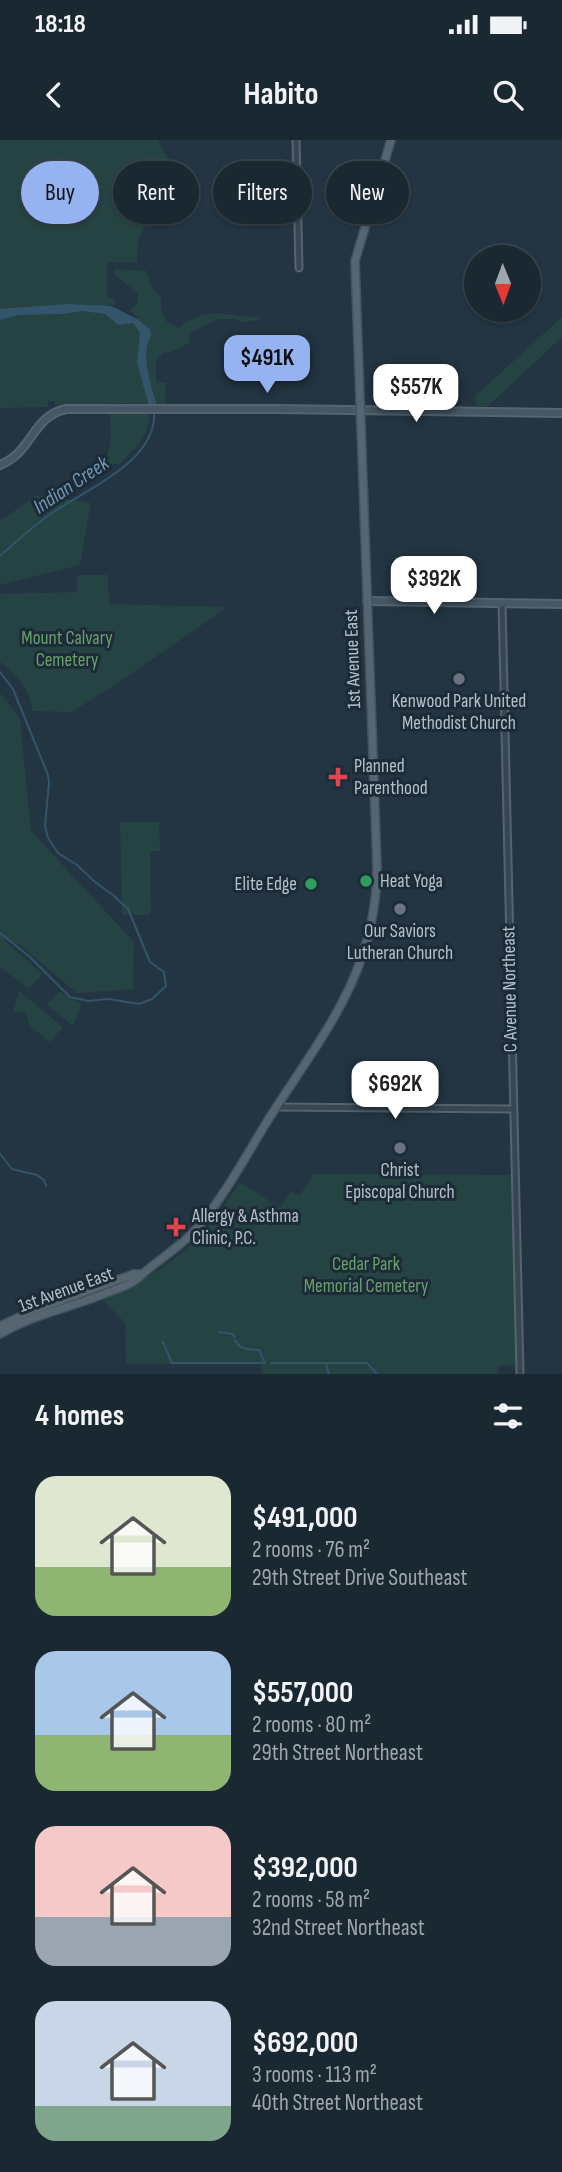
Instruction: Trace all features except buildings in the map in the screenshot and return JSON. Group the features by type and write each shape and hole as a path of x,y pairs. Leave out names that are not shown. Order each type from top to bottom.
{"main road":[{"name":"1st Avenue East","path":"0,1334 21,1323 137,1279 168,1256 198,1227 344,1003 362,960 372,922 377,866 355,261 391,140"},
{"path":"0,465 21,452 40,423 57,411 71,409 360,409 562,413"},
{"path":"367,601 562,604"},
{"name":"1st Avenue East","path":"0,1326 37,1309 134,1274 141,1274"}],"street":[{"path":"296,140 299,268"},
{"name":"C Avenue Northeast","path":"502,603 520,1374"},
{"path":"277,1107 513,1109"}],"green space":[{"path":"0,140 158,140 169,161 113,161 113,224 149,224 141,235 137,262 107,262 107,298 114,298 114,305 108,305 108,318 138,318 129,310 137,305 138,294 113,273 114,269 147,271 151,286 161,298 161,309 167,322 179,328 208,314 258,317 260,320 241,322 235,319 217,319 189,334 189,343 163,353 156,362 156,383 166,382 165,404 55,405 55,401 48,401 48,407 0,408"},
{"path":"562,317 562,337 487,407 476,405 476,395"},
{"path":"110,414 149,414 144,436 120,464 106,464 111,437"},
{"path":"37,495 91,503 80,565 0,585 0,521"},
{"name":"Mount Calvary Cemetery","path":"77,575 108,575 109,604 228,607 72,712 32,711 26,689 0,662 0,594 77,592"},
{"path":"0,693 20,719 31,831 134,942 133,989 77,993 19,944 3,939 42,974 29,989 0,967"},
{"path":"120,822 159,822 160,851 150,851 151,915 122,915"},
{"path":"19,991 63,1027 50,1042 29,1025 26,1012 13,1012"},
{"path":"59,992 82,1004 73,1026 47,1005"},
{"name":"Cedar Park Memorial Cemetery","path":"314,1174 511,1175 516,1365 498,1366 498,1374 262,1374 261,1364 126,1364 125,1323 101,1298 146,1277 181,1254 211,1223 240,1182 280,1208 291,1191 299,1196"}],"water":[{"path":"67,304 111,306 150,329 146,361 157,406 149,406 137,363 140,333 133,323 118,325 105,314 83,311 18,315 0,320 0,309"}],"waterway":[{"name":"Indian Creek","path":"0,556 48,516 119,471 133,458 145,444 152,428 154,411"},
{"name":"Indian Creek","path":"0,672 13,689 48,775 45,826 48,838 58,853 77,865 128,909 150,962 164,972 166,986 152,999 139,1004 109,999 88,1001 70,997 30,957 0,933"},
{"path":"0,1154 12,1169 37,1175 44,1180 46,1186"},
{"path":"219,1332 235,1337"},
{"path":"163,1342 172,1363 265,1363 259,1350 243,1348 235,1340"},
{"path":"271,1363 367,1363 377,1374"},
{"path":"326,1365 329,1374"}],"place":[{"name":"Kenwood Park United Methodist Church","path":"459,679"},
{"name":"Planned Parenthood","path":"338,777"},
{"name":"Heat Yoga","path":"366,881"},
{"name":"Elite Edge","path":"311,884"},
{"name":"Our Saviors Lutheran Church","path":"400,909"},
{"name":"Christ Episcopal Church","path":"400,1148"},
{"name":"Allergy & Asthma Clinic, P.C.","path":"176,1227"}]}
